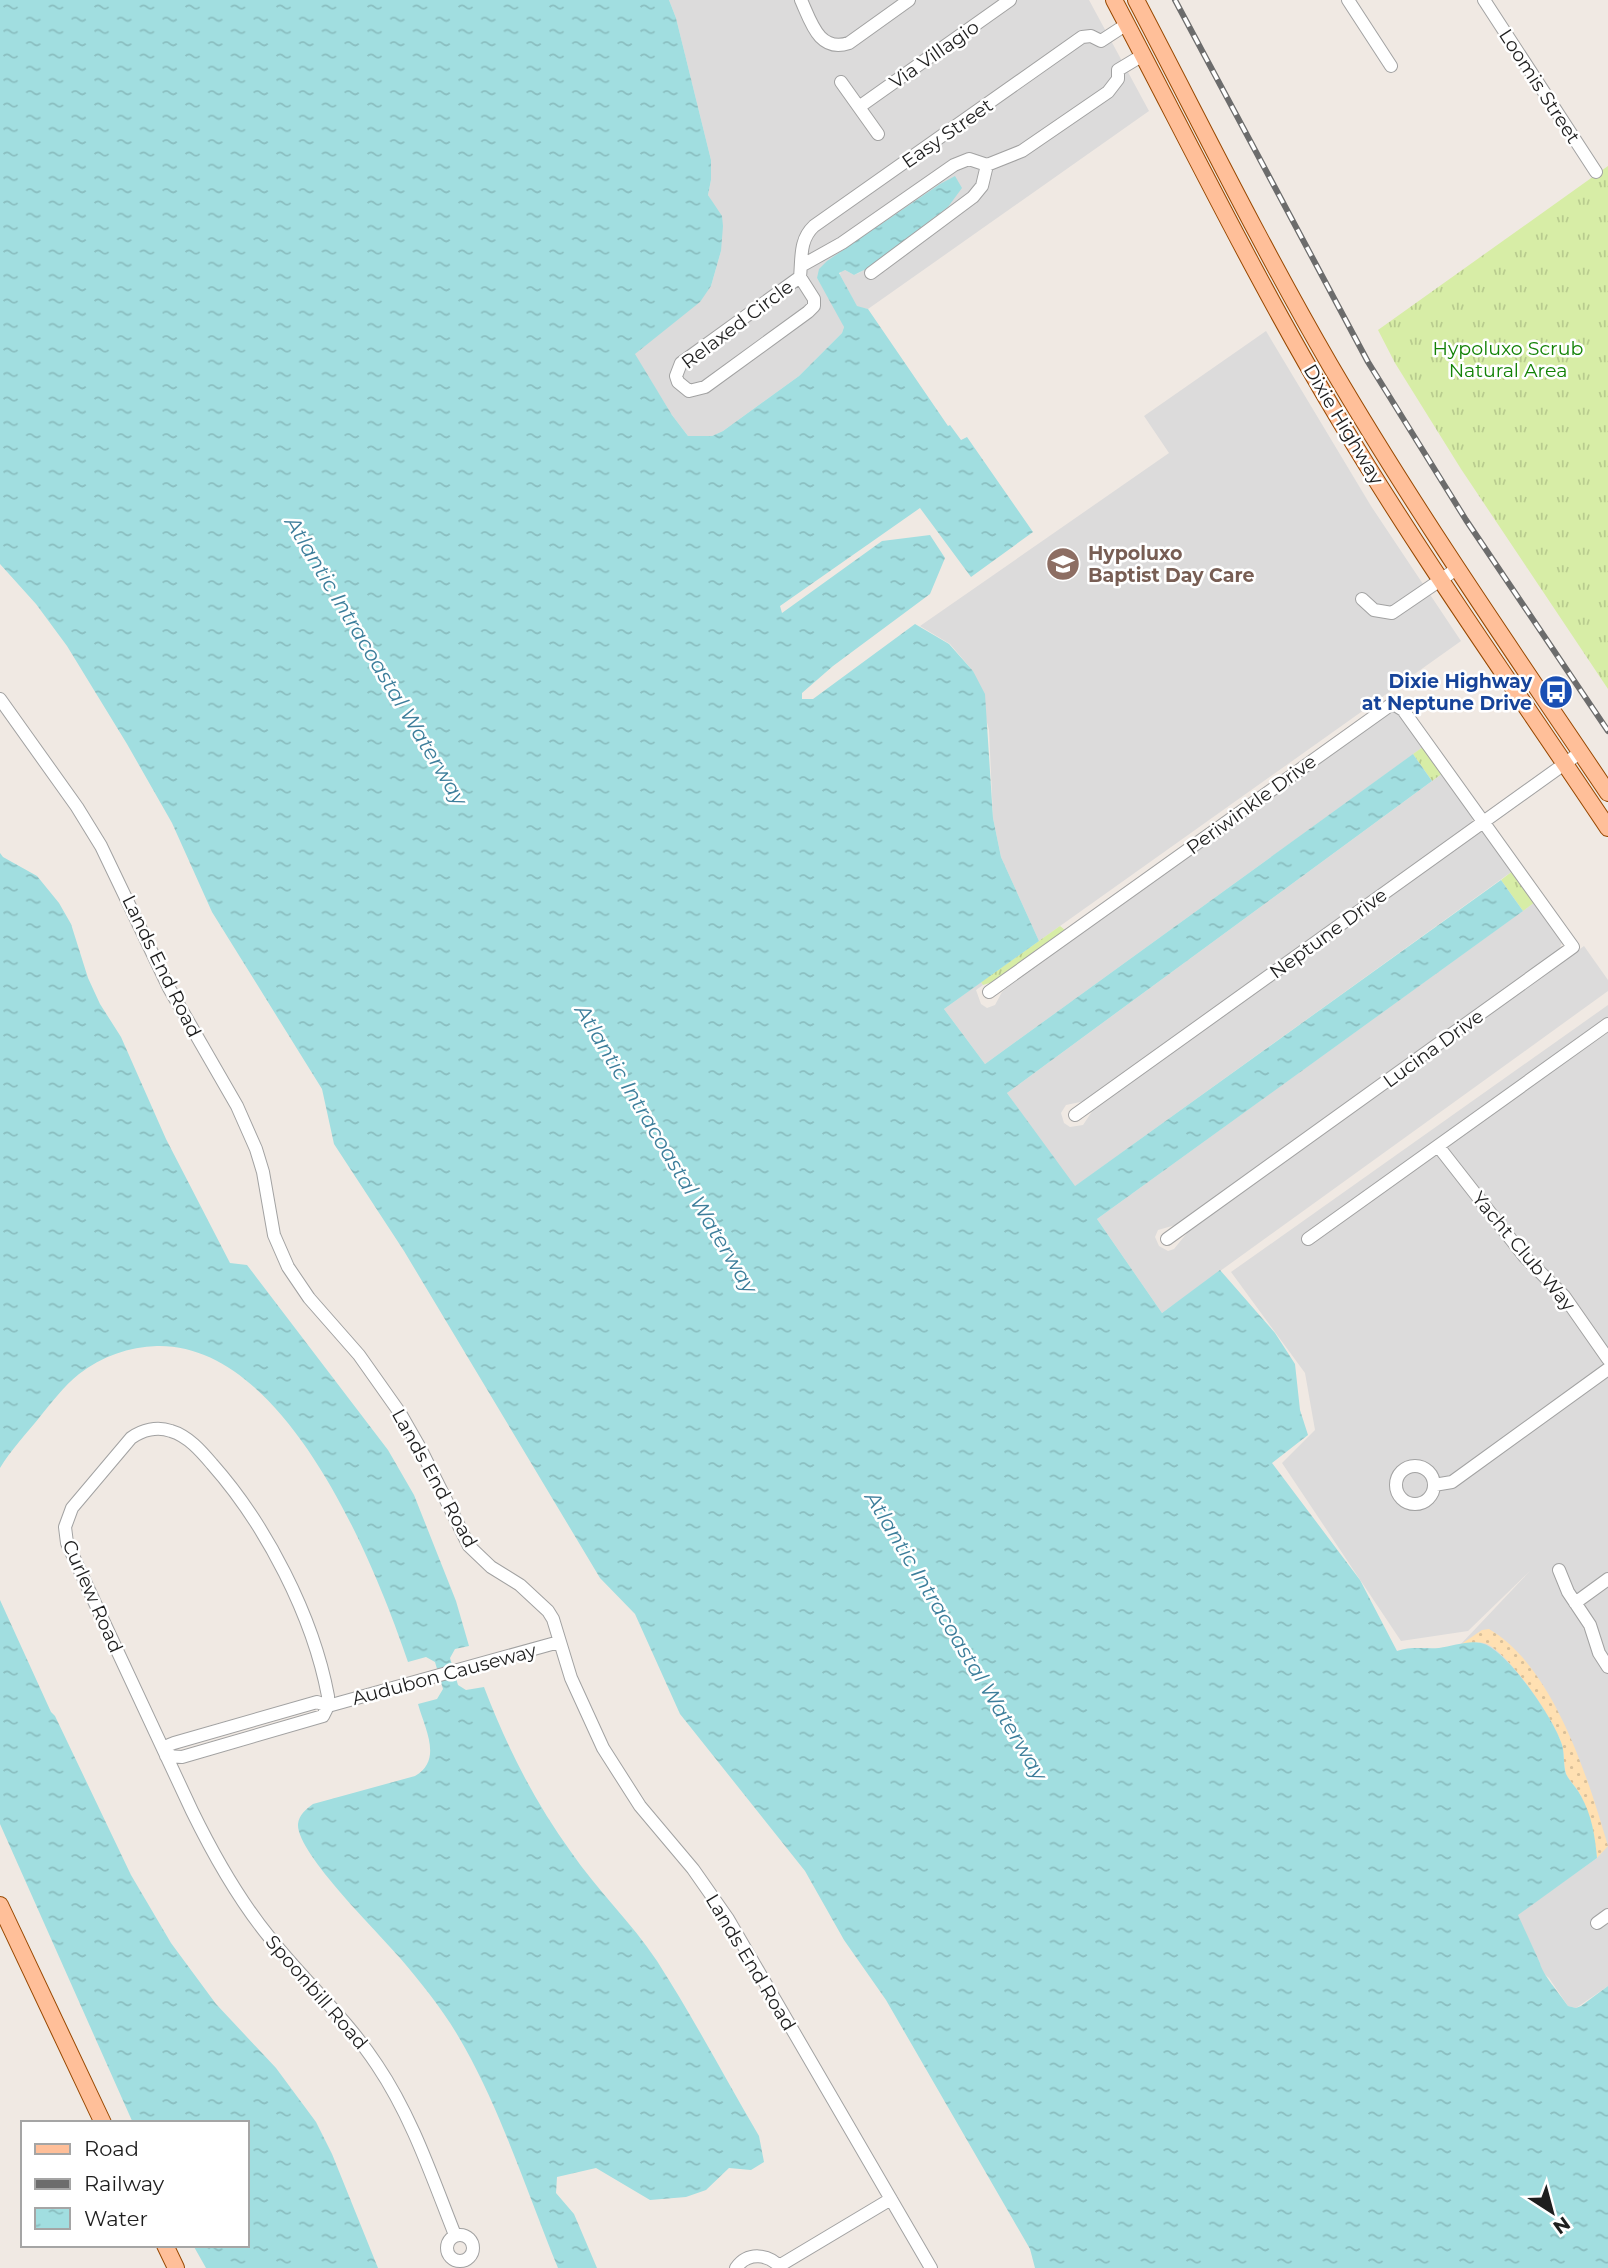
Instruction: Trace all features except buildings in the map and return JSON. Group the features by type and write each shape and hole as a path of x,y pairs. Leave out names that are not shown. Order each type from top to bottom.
{"main road":[{"name":"Dixie Highway","path":"1114,0 1313,373 1366,463 1608,828"},
{"name":"Dixie Highway","path":"1136,0 1329,364 1396,475 1608,793"},
{"path":"1191,144 1220,160"},
{"path":"1313,373 1329,364"},
{"path":"0,1905 102,2121"},
{"path":"166,2247 176,2268"}],"street":[{"path":"801,0 820,37 830,45 839,46 849,43 909,0"},
{"name":"Via Villagio","path":"859,107 1010,0"},
{"path":"1348,0 1391,66"},
{"name":"Loomis Street","path":"1484,0 1596,172"},
{"name":"Easy Street","path":"800,272 802,244 814,226 1082,37 1091,36 1101,41 1127,24"},
{"path":"800,272 954,165 969,159 987,165 1022,151 1108,92 1118,79 1118,70 1143,55"},
{"path":"841,82 878,134"},
{"path":"871,273 973,197 982,186 987,165"},
{"name":"Relaxed Circle","path":"800,272 814,299 814,306 808,312 705,387 689,391 684,388 676,376 681,363 800,272"},
{"path":"1362,599 1374,610 1389,613 1408,604 1458,568"},
{"name":"Lands End Road","path":"0,699 77,807 101,846 169,988 237,1106 256,1149 263,1172 274,1235 288,1267 309,1298 359,1355 400,1413 468,1546 491,1567 520,1585 548,1611 586,1713 603,1748 640,1806 728,1919 931,2268"},
{"name":"Periwinkle Drive","path":"989,992 1389,705 1403,710 1483,821"},
{"name":"Neptune Drive","path":"1075,1115 1581,752"},
{"name":"Lucina Drive","path":"1167,1239 1573,947 1483,821"},
{"path":"1308,1240 1608,1024"},
{"name":"Yacht Club Way","path":"1438,1146 1524,1256 1564,1296 1608,1359"},
{"path":"1434,1485 1452,1482 1608,1368"},
{"name":"Curlew Road","path":"166,1756 69,1550 65,1536 67,1517 72,1508 122,1447 138,1433 163,1429 184,1437 205,1456 240,1498 281,1568 296,1600 326,1684 328,1706"},
{"path":"1559,1570 1575,1603 1590,1625 1599,1653 1608,1667"},
{"path":"1575,1603 1608,1579"},
{"name":"Audubon Causeway","path":"166,1756 169,1745 174,1743 317,1702 328,1706 559,1642"},
{"name":"Spoonbill Road","path":"166,1756 229,1882 269,1937 339,2014 379,2067 410,2124 455,2235"},
{"path":"736,2268 747,2258 755,2256 772,2260 780,2267 891,2199"}],"shaded area":[{"path":"669,0 1089,0 1149,111 868,309 857,307 840,275 841,270 854,275 859,273 948,207 817,278 842,320 842,333 799,376 723,431 712,436 688,436 634,354 711,286 721,251 717,211 708,195 711,160 676,18"},
{"path":"1266,331 1371,506 1461,641 1039,941 1001,857 993,818 989,730 973,671 950,644 920,626 1169,453 1144,416"},
{"path":"1392,710 1397,712 1423,747 985,1064 944,1009 981,982 983,985 976,990 981,1004 987,1008 995,1005 1002,992 1024,973"},
{"path":"1443,773 1473,817 1472,823 1085,1101 1066,1105 1061,1113 1064,1123 1070,1127 1083,1125 1095,1107 1480,830 1514,870 1074,1187 1007,1093"},
{"path":"1535,902 1561,937 1558,953 1179,1224 1158,1230 1155,1237 1159,1246 1168,1251 1174,1249 1191,1228 1584,946 1608,980 1608,991 1162,1313 1097,1219"},
{"path":"1608,1005 1608,1986 1576,2008 1568,2006 1541,1971 1540,1963 1517,1915 1597,1858 1588,1810 1580,1793 1568,1778 1561,1740 1525,1682 1497,1652 1478,1642 1460,1645 1530,1571 1468,1631 1401,1641 1282,1463 1315,1430 1305,1373 1231,1272"}],"green space":[{"name":"Hypoluxo Scrub Natural Area","path":"1608,166 1608,689 1461,469 1395,363 1378,330"},
{"path":"1423,747 1443,773 1432,781 1413,754"},
{"path":"1514,870 1535,902 1523,911 1501,880"},
{"path":"1060,926 1065,930 993,982 983,985 981,982"}],"sand":[{"path":"1489,1629 1512,1646 1532,1669 1565,1726 1579,1757 1608,1846 1597,1858 1587,1811 1566,1774 1561,1742 1540,1703 1496,1650 1484,1643 1460,1645 1482,1630"}],"water":[{"name":"Atlantic Intracoastal Waterway","path":"0,0 669,0 676,18 711,160 708,195 722,216 721,251 711,286 700,302 635,354 688,436 712,436 723,431 799,376 842,333 844,327 817,278 819,269 955,176 962,188 948,207 866,269 854,275 845,270 839,273 857,306 868,309 948,426 950,425 961,440 967,437 1033,532 971,577 920,508 780,606 782,613 882,541 930,535 945,558 930,594 833,666 802,693 802,699 813,699 915,624 949,644 973,671 985,694 993,818 1001,857 1039,941 944,1009 985,1064 1413,754 1432,781 1007,1093 1075,1186 1501,880 1523,911 1097,1219 1162,1313 1220,1270 1275,1333 1295,1364 1300,1410 1308,1435 1272,1463 1360,1580 1397,1651 1471,1642 1491,1648 1503,1657 1527,1685 1556,1731 1562,1746 1566,1774 1581,1796 1590,1819 1597,1858 1518,1915 1544,1973 1568,2006 1581,2006 1608,1986 1608,2268 1035,2268 1030,2249 886,2000 844,1940 805,1871 680,1714 635,1614 600,1578 404,1251 334,1144 322,1089 212,912 172,823 127,744 67,646 36,604 0,564"},
{"path":"0,853 37,876 59,903 71,924 88,978 100,1004 121,1037 166,1139 230,1263 247,1265 388,1450 414,1495 456,1601 469,1646 455,1649 450,1658 458,1685 466,1690 484,1687 511,1751 545,1813 581,1866 657,1961 759,2136 764,2162 751,2170 729,2168 706,2190 686,2197 650,2200 596,2168 557,2177 556,2193 574,2214 597,2268 558,2268 503,2128 458,2036 418,1979 324,1873 301,1837 299,1821 303,1812 313,1804 415,1776 423,1769 428,1762 430,1743 418,1704 437,1699 443,1689 435,1662 426,1657 408,1662 373,1570 348,1517 318,1465 284,1418 246,1380 203,1355 157,1346 136,1348 106,1357 73,1379 0,1468"},
{"path":"0,1600 51,1712 131,1875 171,1943 216,2004 276,2068 316,2122 332,2154 378,2268 206,2268 194,2247 248,2247 248,2121 132,2121 0,1824"}],"railway":[{"path":"1175,0 1368,362 1466,520 1608,731"}],"place":[{"name":"Hypoluxo Baptist Day Care","path":"1063,564"},
{"name":"Dixie Highway at Neptune Drive","path":"1556,692"}]}
